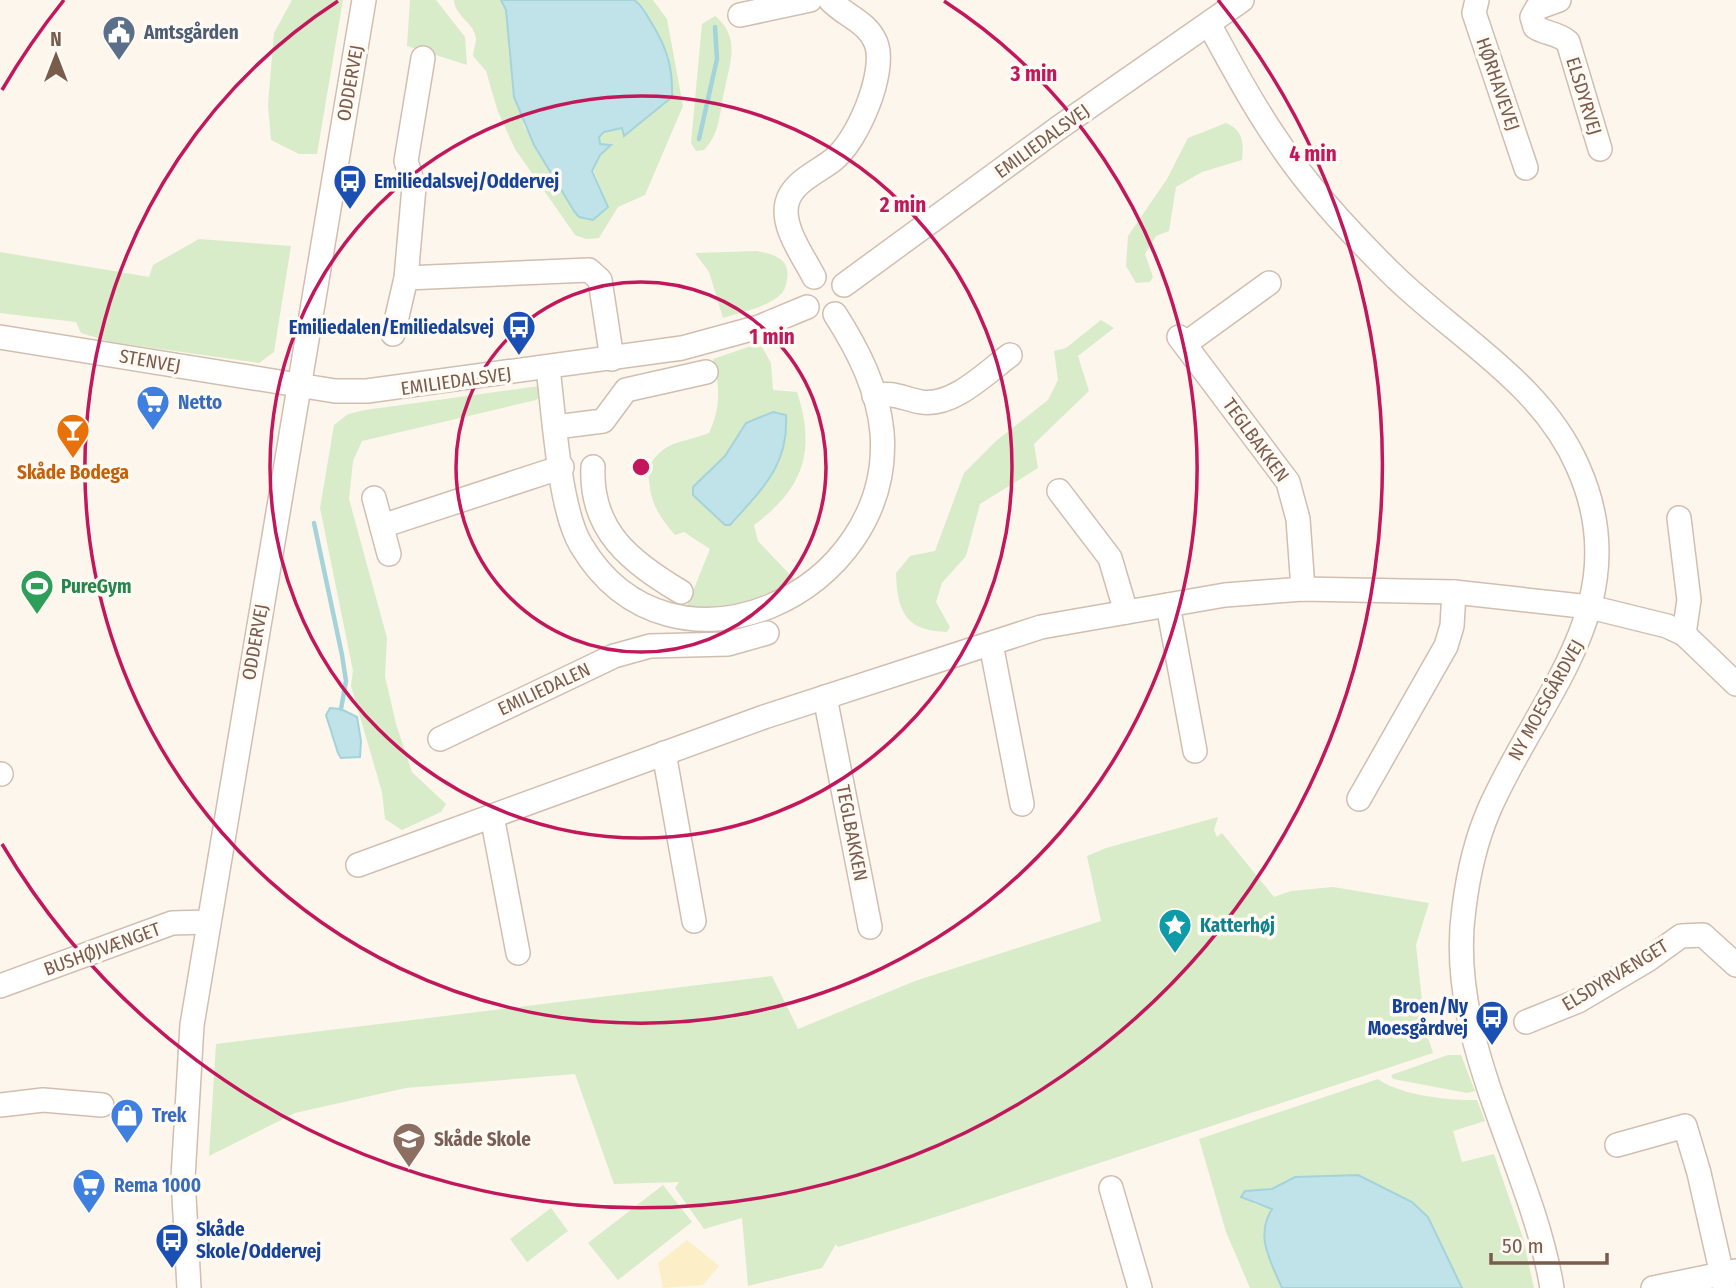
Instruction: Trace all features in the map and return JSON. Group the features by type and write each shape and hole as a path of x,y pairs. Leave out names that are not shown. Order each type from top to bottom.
{"street":[{"name":"ODDERVEJ","path":"190,1288 183,1178 191,1025 364,0"},
{"path":"740,15 810,0"},
{"path":"814,277 791,231 787,203 798,185 837,158 859,126 877,76 879,60 876,44 867,29 830,0"},
{"name":"EMILIEDALSVEJ","path":"844,285 1242,0"},
{"name":"HØRHAVEVEJ","path":"1476,0 1474,13 1526,168"},
{"name":"ELSDYRVEJ","path":"1559,0 1537,8 1532,17 1535,27 1544,33 1560,35 1568,42 1600,149"},
{"name":"NY MOESGÅRDVEJ","path":"1209,24 1274,137 1310,186 1390,273 1522,388 1543,410 1563,438 1579,468 1594,523 1596,572 1590,607 1565,669 1508,769 1487,814 1463,911 1465,989 1477,1050 1532,1212 1552,1288"},
{"path":"393,334 407,278 414,187 406,161 423,58"},
{"path":"407,278 589,270 600,280 612,359"},
{"path":"834,276 844,285 844,305 835,314 823,317 807,307 804,294 814,277 834,276"},
{"name":"TEGLBAKKEN","path":"1269,283 1182,341 1288,482 1298,519 1303,589"},
{"name":"EMILIEDALSVEJ","path":"299,386 341,392 367,391 548,369 734,335 807,307"},
{"path":"548,369 568,516 588,556 601,573 623,592 661,614 702,621 741,616 792,597 830,567 849,546 877,481 882,432 874,396 863,362 835,314"},
{"name":"STENVEJ","path":"0,337 299,386"},
{"path":"874,396 888,392 923,402 948,400 1010,355"},
{"path":"556,427 603,421 626,390 706,372"},
{"path":"382,526 562,467"},
{"path":"593,467 598,507 613,538 641,568 681,592"},
{"path":"1059,491 1110,558 1126,612"},
{"path":"374,498 389,554"},
{"path":"1679,518 1689,600 1684,634"},
{"path":"588,556 613,538"},
{"path":"358,865 664,753 1041,627 1225,595 1303,589 1454,592 1590,607 1667,626 1684,634 1736,684"},
{"path":"1359,799 1446,646 1452,626 1454,592"},
{"path":"1168,605 1195,751"},
{"path":"650,646 661,614"},
{"name":"EMILIEDALEN","path":"440,739 614,656 650,646 728,644 767,633"},
{"path":"991,644 1022,804"},
{"name":"TEGLBAKKEN","path":"825,697 870,927"},
{"path":"664,753 694,921"},
{"path":"492,816 518,953"},
{"name":"BUSHØJVÆNGET","path":"0,986 172,923 207,922"},
{"name":"ELSDYRVÆNGET","path":"1526,1022 1578,1001 1649,959 1681,936 1703,935 1736,965"},
{"path":"0,1105 43,1100 102,1105"},
{"path":"1617,1145 1685,1126 1728,1278 1653,1288"},
{"path":"1111,1188 1140,1288"}],"green space":[{"path":"292,0 343,0 317,154 299,154 271,140 268,105 274,33"},
{"path":"410,0 436,0 465,37 467,65 407,46"},
{"path":"454,0 501,0 506,10 509,55 524,126 574,211 593,220 608,206 593,169 600,155 610,145 600,144 600,136 616,127 622,128 624,136 653,111 669,57 644,8 634,0 653,0 667,19 683,106 645,195 618,207 599,238 586,239 575,235 515,149 498,112 486,71 473,56 475,33 458,11"},
{"path":"715,16 723,24 731,41 731,60 717,129 704,150 696,151 691,143 702,24"},
{"path":"1226,123 1239,133 1243,148 1242,160 1202,172 1176,187 1169,231 1156,236 1145,254 1153,277 1150,282 1136,283 1126,266 1128,236 1167,179 1188,138"},
{"path":"199,239 291,246 274,352 259,363 111,342 81,333 76,322 0,313 0,252 149,277 153,265"},
{"path":"757,251 775,256 784,262 788,273 784,291 768,303 723,318 709,272 695,253"},
{"path":"1101,320 1114,328 1078,356 1089,391 1034,444 1038,468 980,504 966,556 942,583 936,602 950,627 947,632 933,631 913,623 902,609 896,573 910,556 935,551 964,473 996,441 1048,400 1058,380 1054,351 1066,348"},
{"path":"760,343 771,363 773,390 797,392 803,413 805,450 795,482 771,511 754,525 758,541 795,580 742,602 715,607 687,606 710,549 684,532 675,535 668,526 654,504 648,468 667,447 709,433 716,415 718,397 713,359"},
{"path":"539,386 541,396 536,400 362,441 353,461 349,499 387,638 385,676 396,724 412,772 446,804 441,812 402,830 385,819 382,792 351,686 353,671 320,508 334,425 348,414 365,410"},
{"path":"1218,817 1214,830 1217,837 1222,833 1274,897 1291,891 1333,887 1429,903 1416,945 1425,1028 1433,1053 917,1223 838,1247 836,1244 822,1268 748,1286 742,1218 704,1229 675,1188 679,1182 614,1184 575,1074 406,1088 295,1113 209,1156 216,1044 772,976 798,1029 915,981 1101,921 1087,856 1106,848"},
{"path":"1448,1055 1461,1055 1475,1091 1467,1093 1393,1079 1391,1075"},
{"path":"1378,1079 1387,1085 1412,1093 1477,1100 1485,1121 1453,1131 1462,1162 1494,1154 1523,1238 1534,1288 1462,1288 1428,1217 1412,1202 1358,1175 1295,1177 1272,1189 1245,1191 1254,1204 1272,1209 1266,1252 1282,1288 1250,1288 1226,1232 1199,1139"},
{"path":"663,1185 692,1222 618,1280 588,1243"},
{"path":"551,1208 568,1231 527,1262 510,1239"}],"sand":[{"path":"687,1240 719,1266 703,1285 663,1288 658,1263"}],"water":[{"path":"501,0 634,0 644,10 665,49 670,67 672,97 624,136 622,128 604,132 599,137 600,144 611,145 600,155 592,171 608,207 593,220 579,217 574,211 534,145 514,97 506,10"},
{"path":"773,412 786,415 786,433 778,463 752,500 730,525 725,525 693,495 693,487 725,456 746,423"},
{"path":"330,708 341,709 357,717 361,741 360,757 341,758 326,715"},
{"path":"1358,1175 1412,1202 1428,1217 1462,1288 1282,1288 1266,1248 1265,1229 1272,1209 1241,1197 1245,1191 1272,1189 1295,1177"}],"waterway":[{"path":"699,139 717,59 715,27"},
{"path":"314,523 346,681 341,709"}],"place":[{"name":"Amtsgården","path":"119,62"},
{"name":"Emiliedalsvej/Oddervej","path":"350,211"},
{"name":"Emiliedalen/Emiliedalsvej","path":"519,357"},
{"name":"Netto","path":"153,432"},
{"name":"Skåde Bodega","path":"73,460"},
{"name":"PureGym","path":"37,616"},
{"name":"Katterhøj","path":"1175,955"},
{"name":"Broen/Ny Moesgårdvej","path":"1492,1047"},
{"name":"Trek","path":"127,1145"},
{"name":"Skåde Skole","path":"409,1169"},
{"name":"Rema 1000","path":"89,1215"},
{"name":"Skåde Skole/Oddervej","path":"172,1270"}]}
